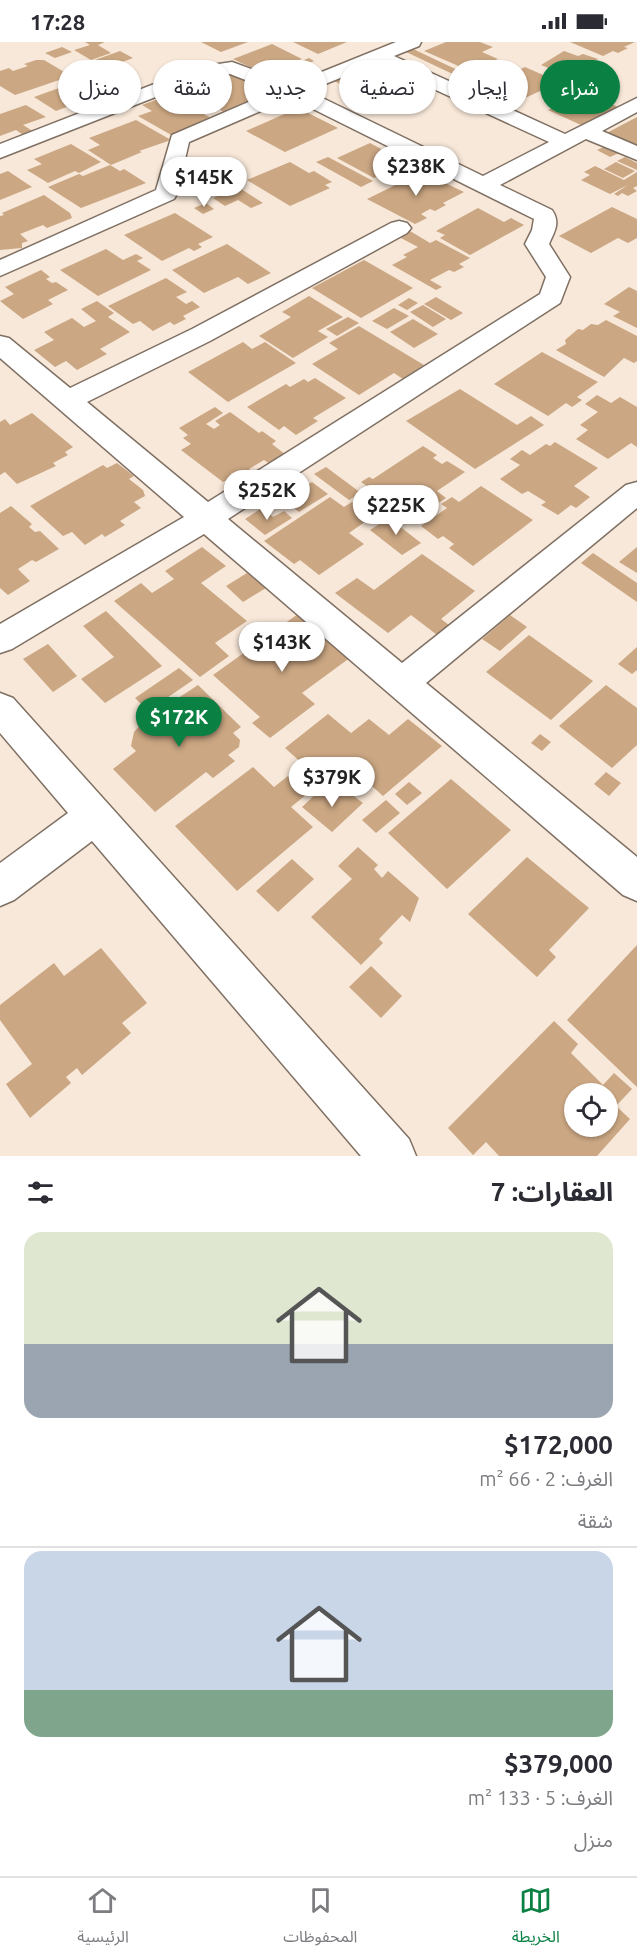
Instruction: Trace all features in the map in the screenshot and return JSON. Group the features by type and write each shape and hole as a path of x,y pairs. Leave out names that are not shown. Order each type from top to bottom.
{"street":[{"path":"327,77 412,42"},
{"path":"378,56 566,142"},
{"path":"0,152 205,71 232,68 244,73"},
{"path":"485,184 637,104"},
{"path":"0,640 206,518 550,298 558,277 537,244 546,226 547,221 544,214 327,108"},
{"path":"0,269 166,194 179,139 244,111"},
{"path":"586,131 637,154"},
{"path":"67,401 201,335 399,228"},
{"path":"0,344 401,683 632,869"},
{"path":"401,683 637,492"},
{"path":"0,708 95,816 378,1151"},
{"path":"0,887 95,816"}],"building":[{"path":"85,42 105,42 98,45 111,53 91,60 74,50 90,45"},
{"path":"201,42 248,42 221,52"},
{"path":"293,42 347,42 318,54"},
{"path":"446,42 480,42 493,47 482,52 498,59 448,61 424,51"},
{"path":"570,42 635,42 618,53 613,51 603,56"},
{"path":"272,44 302,59 244,60 244,64 233,59"},
{"path":"62,47 72,52 55,58 45,53"},
{"path":"411,48 448,65 448,72 436,66 436,60 423,60 404,51"},
{"path":"120,51 133,58 128,60 95,60"},
{"path":"564,51 598,59 596,60 549,60"},
{"path":"44,60 58,68 58,80 15,95 0,86 0,71 9,68 13,71 28,66 24,64"},
{"path":"528,68 540,74 540,91 528,97"},
{"path":"232,74 244,80 244,106 232,111"},
{"path":"58,88 58,110 56,111 34,97"},
{"path":"153,101 153,114 204,114 213,119 173,136 138,116 152,111 142,105"},
{"path":"26,105 46,117 23,125 39,135 29,139 16,130 0,136 0,114"},
{"path":"284,114 310,114 338,128 285,152 246,131"},
{"path":"557,114 604,114 581,125"},
{"path":"637,117 637,150 603,135"},
{"path":"136,120 171,140 139,151 142,152 111,165 88,150 100,145 89,138"},
{"path":"370,143 407,163 374,178 337,158"},
{"path":"71,144 101,162 79,173 75,171 48,183 27,170 42,164 34,159"},
{"path":"606,146 619,153 610,157 597,150"},
{"path":"328,157 373,181 361,187 316,162"},
{"path":"625,157 637,163 637,170 617,161"},
{"path":"290,162 309,173 314,171 332,182 325,185 330,188 290,206 247,180"},
{"path":"616,162 635,171 623,178 604,169"},
{"path":"110,165 120,171 124,169 146,183 81,208 48,187 79,174 83,176"},
{"path":"595,166 624,180 637,172 637,186 633,188 637,191 628,196 622,193 618,196 614,194 628,185 610,194 581,180 590,175 584,172"},
{"path":"8,171 32,187 0,200 0,174"},
{"path":"422,172 464,192 443,203 446,205 435,211 430,209 421,214 427,218 415,224 367,199"},
{"path":"238,187 263,203 251,208 238,200 225,206 213,198"},
{"path":"44,195 70,213 72,218 47,228 43,225 20,234 28,241 22,243 22,248 0,250 0,216 4,215 2,213"},
{"path":"206,203 214,209 203,214 194,208"},
{"path":"612,207 637,219 637,238 628,243 618,238 591,253 559,236"},
{"path":"478,208 504,222 511,218 524,225 470,255 440,238 445,235 436,231"},
{"path":"175,213 213,237 198,244 202,247 194,251 189,248 162,261 124,235"},
{"path":"410,231 430,243 436,240 470,258 459,264 464,267 454,272 449,270 430,280 442,287 436,290 392,265 407,257 403,255 418,247 399,237"},
{"path":"227,244 271,273 248,284 238,277 204,293 172,270"},
{"path":"106,249 123,260 136,254 143,258 137,261 151,270 98,296 60,270"},
{"path":"364,260 413,288 361,318 312,288"},
{"path":"41,270 50,277 46,279 68,290 48,300 53,304 23,319 0,301 14,294 5,287"},
{"path":"166,278 187,292 176,297 186,304 192,301 200,307 183,316 186,319 174,325 170,322 153,331 140,321 133,324 108,306"},
{"path":"629,287 637,291 637,328 613,316 620,312 604,304"},
{"path":"309,296 343,317 318,331 328,337 293,358 259,336 291,317 282,312"},
{"path":"436,297 463,313 451,320 424,304"},
{"path":"409,298 418,303 407,310 398,305"},
{"path":"97,301 114,313 108,317 130,332 100,349 107,354 77,370 66,361 55,367 34,350 54,340 44,332 72,318 84,327 96,321 81,309"},
{"path":"423,305 446,319 433,327 410,312"},
{"path":"394,308 409,316 387,329 372,321"},
{"path":"348,317 359,323 337,336 326,329"},
{"path":"413,319 438,334 414,348 390,332"},
{"path":"606,320 637,336 637,361 634,363 624,358 604,377 556,350 566,344 565,340 578,329 583,330 591,324 598,325"},
{"path":"359,326 424,365 403,379 394,373 359,395 312,364 338,349 329,343"},
{"path":"243,342 252,349 265,342 296,363 228,402 188,372"},
{"path":"542,352 598,382 577,397 582,400 572,407 566,403 548,416 494,384"},
{"path":"315,378 346,398 313,418 318,421 296,435 284,426 279,430 247,407 286,384 290,387 304,379 308,382"},
{"path":"460,389 517,425 531,416 544,425 475,469 406,421"},
{"path":"597,395 611,403 620,397 637,407 637,447 631,443 608,459 576,439 588,430 580,425 598,412 585,404"},
{"path":"215,407 223,413 206,424 214,429 220,425 215,421 230,412 259,433 262,431 276,441 272,444 286,455 270,464 264,460 249,469 254,472 237,483 231,478 223,482 181,450 191,444 183,438 188,435 179,428"},
{"path":"32,413 73,447 65,452 68,455 53,463 56,466 17,484 5,472 0,475 0,422 5,419 10,425"},
{"path":"555,442 598,468 574,486 590,497 576,508 571,505 558,515 541,505 546,502 528,491 522,494 500,479 520,465 510,459 522,450 530,455 546,444 550,446"},
{"path":"423,446 437,455 433,458 442,464 447,461 465,472 437,491 446,498 431,508 423,503 407,514 361,482 369,477 373,479"},
{"path":"117,463 134,476 129,479 143,490 145,496 134,502 141,508 120,521 125,525 105,537 102,534 85,545 72,532 63,536 30,506 103,465 107,468"},
{"path":"326,467 361,493 349,500 314,474"},
{"path":"312,482 328,494 299,512 283,500"},
{"path":"481,486 533,520 473,566 449,548 454,544 443,536 438,539 421,526 447,508 441,504 452,497 459,502"},
{"path":"330,497 344,507 352,502 372,517 349,533 364,544 319,575 300,560 294,564 264,541"},
{"path":"11,506 32,524 29,527 35,532 40,531 59,549 36,562 32,560 18,569 30,581 8,595 0,588 0,513"},
{"path":"262,508 273,517 284,511 292,518 265,535 245,519"},
{"path":"389,518 421,543 402,555 370,530"},
{"path":"202,547 226,566 201,583 247,621 215,643 229,656 200,677 114,601 141,583 152,593 174,579 165,571"},
{"path":"637,547 637,573 619,562"},
{"path":"593,553 637,583 637,602 581,563"},
{"path":"422,554 475,591 441,619 453,628 441,638 411,615 388,633 335,593 357,578 374,590"},
{"path":"247,573 266,588 243,602 226,586"},
{"path":"106,611 162,666 105,703 81,679 114,657 83,626"},
{"path":"298,614 351,657 302,693 315,704 270,738 252,723 260,717 213,675"},
{"path":"510,615 527,627 500,651 482,639"},
{"path":"529,635 593,681 551,720 486,672"},
{"path":"48,644 77,676 53,692 23,659"},
{"path":"637,647 637,670 632,674 618,664"},
{"path":"179,668 193,680 148,711 135,698"},
{"path":"198,685 241,727 233,733 240,740 239,747 228,755 235,761 213,778 206,772 155,812 113,769 136,751 131,746 134,732 145,720"},
{"path":"606,685 637,708 637,745 612,768 559,726"},
{"path":"328,714 351,733 369,719 389,735 408,719 442,746 383,796 355,771 332,790 285,748"},
{"path":"540,734 551,742 542,751 531,743"},
{"path":"253,767 274,787 288,776 307,794 291,807 313,827 237,891 175,826"},
{"path":"606,772 621,783 609,796 594,784"},
{"path":"451,779 511,830 447,889 388,833"},
{"path":"409,782 422,793 407,805 395,794"},
{"path":"343,788 363,803 332,832 302,807 319,791 331,800"},
{"path":"386,800 400,813 376,833 362,820"},
{"path":"358,847 378,865 374,869 382,878 388,871 419,898 410,922 402,915 379,939 383,943 361,965 311,917 352,879 338,866"},
{"path":"527,857 589,908 549,950 556,957 537,977 468,914"},
{"path":"292,859 314,879 278,912 256,891"},
{"path":"637,945 637,1087 567,1020"},
{"path":"101,948 147,1003 122,1023 131,1033 82,1075 77,1068 66,1077 71,1083 30,1118 6,1084 32,1064 0,1020 0,1005 54,963 64,976"},
{"path":"371,966 402,996 381,1018 349,987"},
{"path":"554,1021 578,1044 571,1053 601,1083 564,1083 564,1137 614,1137 597,1156 499,1156 486,1142 473,1155 448,1128"},
{"path":"614,1073 632,1089 618,1104 618,1083 605,1083"},
{"path":"618,1108 630,1119 618,1132"}]}
